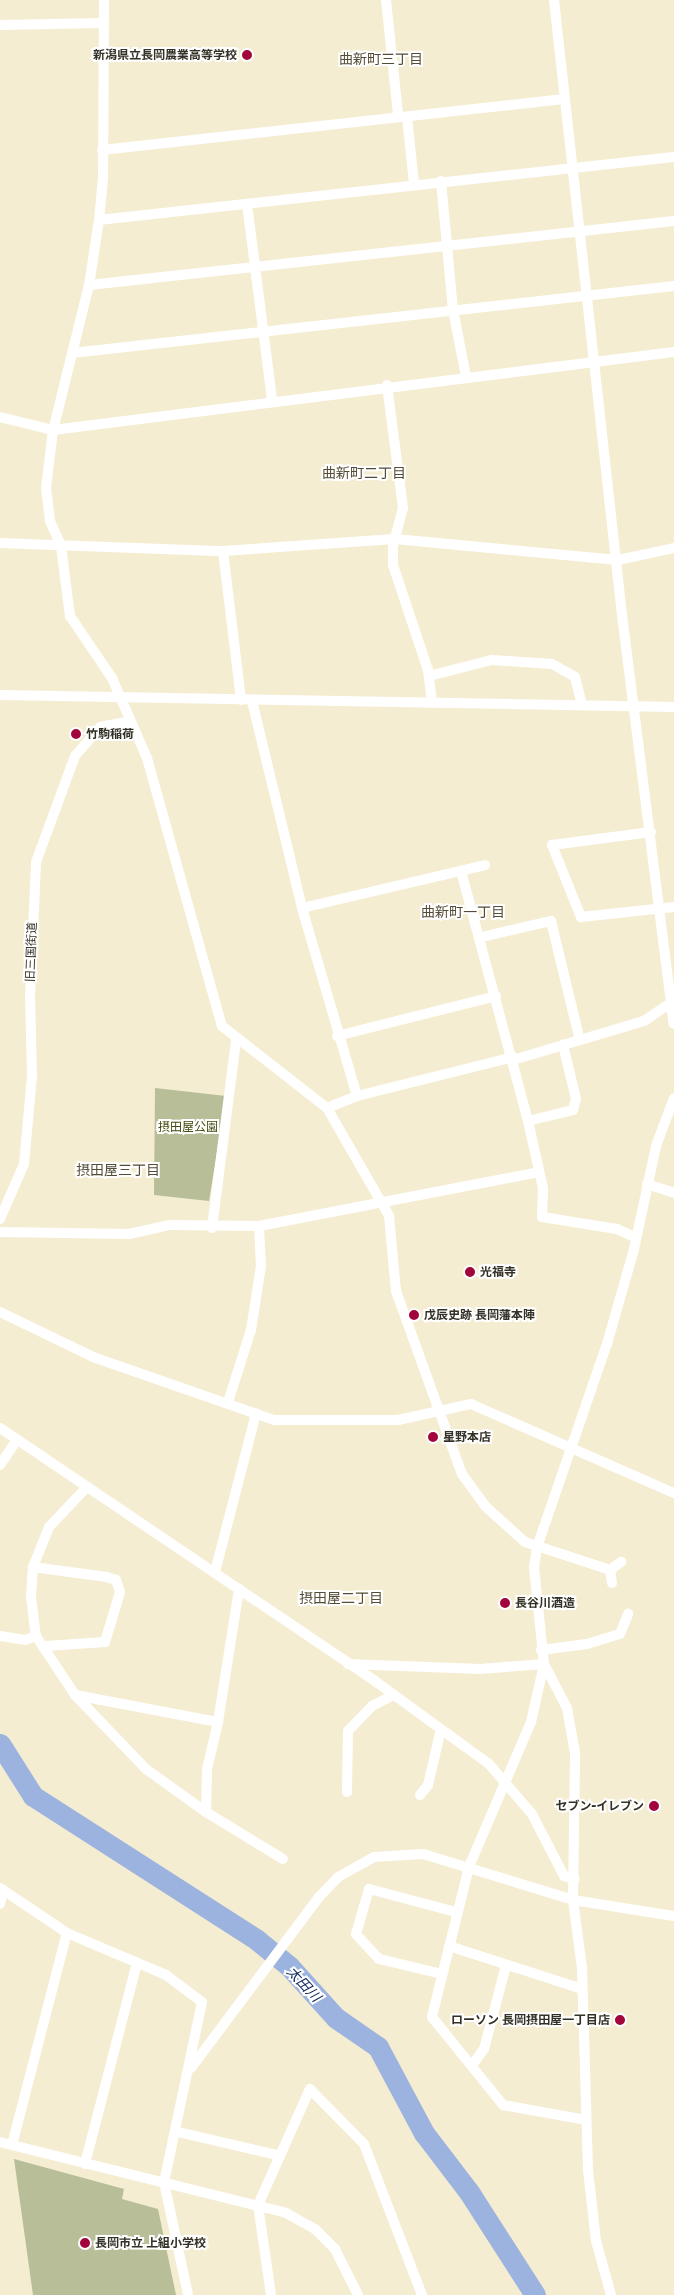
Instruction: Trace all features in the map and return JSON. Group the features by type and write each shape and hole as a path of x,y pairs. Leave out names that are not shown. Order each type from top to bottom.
{"street":[{"path":"104,0 99,220 88,285 53,430 46,496 62,546 70,616 106,668 147,758 215,1008 222,1026 236,1040 327,1108 383,1204 394,1243 396,1291 437,1414 470,1486 518,1536 537,1547 610,1570"},
{"path":"386,0 414,184"},
{"path":"554,0 564,99 582,231 634,706 674,1023"},
{"path":"0,25 103,23"},
{"path":"102,150 402,115 564,99"},
{"path":"99,220 441,181 674,157"},
{"path":"441,181 453,310 466,376"},
{"path":"247,204 258,268 260,332 272,400"},
{"path":"88,285 258,268 674,221"},
{"path":"72,353 674,286"},
{"path":"0,417 53,430 387,385 674,352"},
{"path":"387,385 403,508 394,540 395,576 428,676 432,703"},
{"path":"0,543 223,551 394,540 618,560 674,548"},
{"path":"223,551 241,700"},
{"path":"428,676 492,660 552,664 575,677 582,705"},
{"path":"0,695 119,696 252,701 674,707"},
{"path":"252,701 302,908 357,1096"},
{"name":"旧三国街道","path":"0,1218 24,1164 32,1076 30,996 36,862 75,756 100,728 130,721"},
{"path":"651,832 552,845 581,917 674,907"},
{"path":"302,908 485,865"},
{"path":"461,871 482,937 528,1121 539,1172 542,1217 617,1229 636,1238"},
{"path":"482,937 552,921 580,1037"},
{"path":"338,1036 496,996"},
{"path":"327,1108 357,1096 513,1059 563,1045 580,1037 644,1021 671,1004"},
{"path":"212,1228 236,1040"},
{"path":"528,1121 573,1110 576,1099 563,1045"},
{"path":"611,2295 596,2240 586,2120 582,1990 574,1900 572,1730 567,1708 544,1664 534,1582 537,1547 572,1448 636,1238 647,1184 674,1098"},
{"path":"0,1232 129,1234 170,1226 212,1228 259,1226 383,1204 539,1172"},
{"path":"647,1184 674,1193"},
{"path":"228,1402 251,1330 261,1266 259,1226"},
{"path":"0,1312 93,1357 256,1412 293,1422 349,1423 437,1414 476,1405 674,1493"},
{"path":"214,1572 256,1412"},
{"path":"0,1428 394,1695 494,1768 532,1814 564,1876 575,1879"},
{"path":"0,1465 17,1440"},
{"path":"86,1488 49,1527 33,1567 30,1597 36,1636 46,1646 75,1695 146,1770 206,1812 284,1859"},
{"path":"610,1570 621,1562"},
{"path":"33,1567 107,1577 116,1580 120,1592 105,1642 46,1646"},
{"path":"610,1570 612,1583"},
{"path":"206,1812 208,1769 218,1722 239,1589"},
{"path":"541,1650 587,1644 620,1634 628,1614"},
{"path":"0,1636 25,1640 36,1636"},
{"path":"346,1664 480,1669 544,1664"},
{"path":"544,1664 531,1722 469,1866 456,1912 432,2016 473,2064 503,2105 586,2120"},
{"path":"75,1695 218,1722"},
{"path":"347,1792 348,1731 372,1706 394,1695"},
{"path":"420,1795 428,1785 441,1729"},
{"path":"191,2068 308,1910 338,1877 374,1856 422,1854 469,1866 574,1900 674,1916"},
{"path":"0,1904 2,1889 67,1933 177,1982 202,2002 178,2132 164,2182 188,2295"},
{"path":"442,1974 379,1959 356,1934 370,1890 456,1912"},
{"path":"12,2145 67,1933"},
{"path":"449,1946 582,1990"},
{"path":"85,2164 136,1963"},
{"path":"473,2064 484,2049 506,1966"},
{"path":"271,2295 258,2205 277,2155 310,2090 364,2144 422,2295"},
{"path":"178,2132 277,2155"},
{"path":"0,2142 258,2205 315,2229 343,2261 358,2295"}],"green space":[{"name":"摂田屋公園","path":"155,1088 226,1096 209,1201 154,1195"},
{"name":"長岡市立 上組小学校","path":"14,2159 124,2189 122,2199 158,2209 176,2295 33,2295"}],"waterway":[{"name":"太田川","path":"0,1744 33,1796 257,1940 289,1966 336,2018 378,2047 424,2133 469,2192 535,2295"}],"place":[{"name":"新潟県立長岡農業高等学校","path":"247,55"},
{"name":"竹駒稲荷","path":"76,734"},
{"name":"光福寺","path":"470,1272"},
{"name":"戊辰史跡 長岡藩本陣","path":"414,1315"},
{"name":"星野本店","path":"433,1437"},
{"name":"長谷川酒造","path":"505,1603"},
{"name":"セブン-イレブン","path":"654,1806"},
{"name":"ローソン 長岡摂田屋一丁目店","path":"620,2020"},
{"name":"長岡市立 上組小学校","path":"85,2243"}],"district":[{"name":"曲新町三丁目","path":"381,59"},
{"name":"曲新町二丁目","path":"364,473"},
{"name":"曲新町一丁目","path":"463,912"},
{"name":"摂田屋三丁目","path":"118,1170"},
{"name":"摂田屋二丁目","path":"341,1598"}]}
